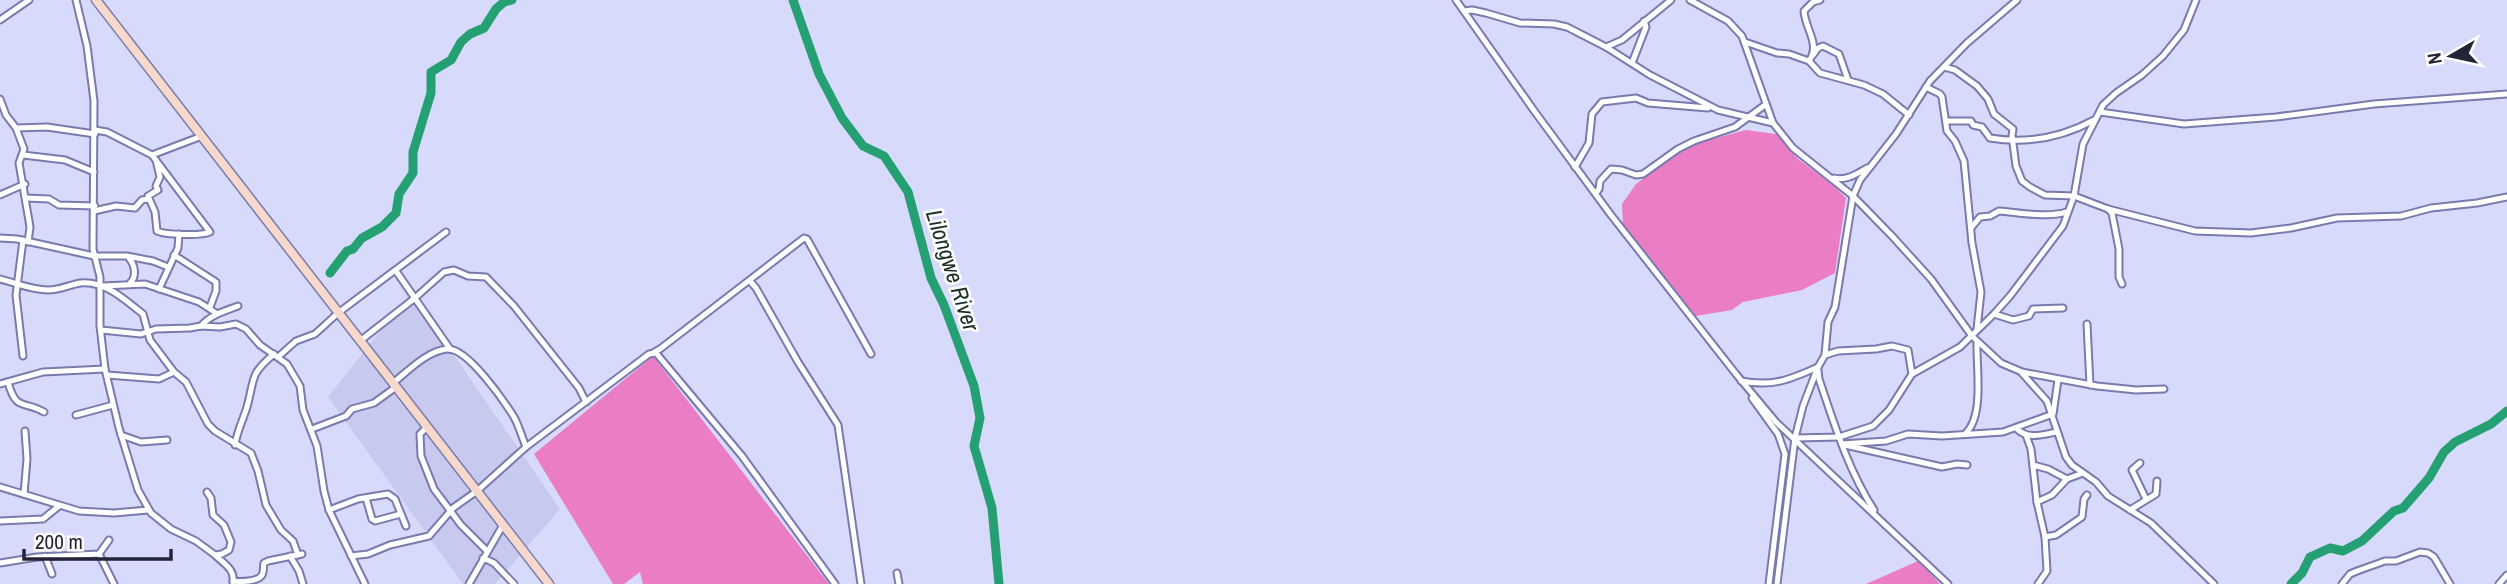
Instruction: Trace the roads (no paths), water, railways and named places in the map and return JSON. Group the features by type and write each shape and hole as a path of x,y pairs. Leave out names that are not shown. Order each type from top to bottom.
{"main road":[{"path":"96,0 549,584"}],"street":[{"path":"0,20 29,0"},
{"path":"76,0 92,76 95,132 94,256 102,285 101,330 106,372 138,490 148,510 172,529 196,541 232,569 233,582 259,579 264,563 300,554 293,541 281,530 264,500 253,457 208,424 186,382 174,372 154,346 147,333 143,314 102,285"},
{"path":"1456,0 1575,167 1746,387 1776,422 1948,584"},
{"path":"1606,47 1622,40 1671,0"},
{"path":"1690,0 1733,25 1745,42 1765,105 1773,122 1793,148 1853,196 1931,279 1977,342 2001,363 2022,372 2090,385 2136,390 2164,388"},
{"path":"1821,0 1813,2 1804,11 1814,40 1811,58 1820,73 1847,79 1883,94 1909,115"},
{"path":"1777,584 1795,438 1803,406 1825,355 1828,322 1835,307 1853,196 1860,180 1896,135 1926,87 1967,43 2017,0"},
{"path":"1840,441 1873,426 1889,410 1912,374 1949,355 1972,336 2010,296 2063,226 2074,196 2083,144 2094,120 2116,93 2163,56 2183,30 2196,0"},
{"path":"1464,11 1472,10 1520,23 1560,24 1718,110"},
{"path":"1632,63 1646,27 1644,21"},
{"path":"1745,42 1811,58"},
{"path":"1811,58 1818,48 1823,46 1839,54 1847,79"},
{"path":"1944,67 1955,70 1977,86 1988,99 1994,114 2014,129 2013,142 2022,181 2045,195 2074,196 2109,209 2195,231 2252,233 2337,218 2401,216 2444,206 2477,204 2507,197"},
{"path":"1926,87 1942,97 1947,131 1962,154 1981,292 1977,330 1979,392 1972,424 1965,434"},
{"path":"2100,112 2154,121 2196,124 2374,104 2507,94"},
{"path":"0,99 24,149 19,163 30,227 17,283 23,356"},
{"path":"1575,167 1589,142 1592,114 1602,102 1636,99 1648,103 1718,110 1773,122"},
{"path":"1595,193 1599,189 1600,181 1611,169 1643,174 1678,149 1735,127 1765,105"},
{"path":"1946,121 1971,121 1973,125 1982,127 1990,138 2013,142 2068,134 2094,120"},
{"path":"16,128 47,127 107,132 154,157 210,232 202,235 159,233 155,212 148,199"},
{"path":"154,157 202,136"},
{"path":"23,155 65,160 94,172"},
{"path":"148,199 150,194 158,190 156,186 160,177 154,157"},
{"path":"1831,177 1839,179 1853,176 1870,166"},
{"path":"0,195 24,184"},
{"path":"26,198 49,199 59,205 94,209 116,206 135,208 142,200 148,199"},
{"path":"2109,209 2119,249 2119,277 2122,284"},
{"path":"1971,228 1980,217 1999,211 2039,213 2043,216 2067,212"},
{"path":"235,445 238,425 246,409 255,372 296,341 315,334 338,313 446,232"},
{"path":"159,289 174,255 179,234"},
{"path":"0,238 94,256 127,256 168,267"},
{"path":"351,556 425,538 451,511 526,447 750,281 800,239 807,239 871,354"},
{"path":"174,255 216,282 216,291 210,307"},
{"path":"127,256 134,266 130,283"},
{"path":"360,341 449,270 468,276 486,277 514,306 579,388 586,402"},
{"path":"396,271 450,349 467,359 487,379 515,419 526,447"},
{"path":"0,279 46,290 61,290 82,283 140,283 210,307 216,313"},
{"path":"750,281 838,425 861,584"},
{"path":"201,326 216,313 238,306"},
{"path":"1994,314 2013,320 2029,316 2033,309 2063,309"},
{"path":"101,330 147,333 156,329 236,324 246,328 260,345 287,364 298,381 303,410 317,446 330,510 365,584"},
{"path":"2087,324 2090,385"},
{"path":"1825,355 1897,346 1908,350 1912,374"},
{"path":"312,429 346,416 352,409 374,403 431,354 450,349"},
{"path":"653,353 659,354 742,456 835,584"},
{"path":"1741,381 1762,385 1775,383 1818,367"},
{"path":"1818,367 1819,379 1840,441 1864,494 1878,516"},
{"path":"0,384 43,372 106,372 159,379 174,372"},
{"path":"2022,372 2047,401 2066,457 2108,496 2151,523 2214,584"},
{"path":"2053,414 2058,380"},
{"path":"8,382 14,400 19,405 44,412"},
{"path":"1746,387 1757,407 1778,434 1785,454 1769,584"},
{"path":"76,415 113,405"},
{"path":"1795,438 1886,441 1908,434 1987,434 2017,428 2053,414"},
{"path":"427,427 418,437 421,456 434,489 471,536 487,551"},
{"path":"2017,428 2026,435 2039,436 2056,432"},
{"path":"24,431 27,459 24,494"},
{"path":"121,435 141,442 167,440"},
{"path":"2026,435 2045,537 2047,573 2038,584"},
{"path":"1840,441 1942,467 1957,464 1967,466"},
{"path":"2140,463 2132,470 2146,499"},
{"path":"2033,465 2067,479"},
{"path":"2037,502 2052,495 2067,479 2083,473"},
{"path":"2130,510 2156,494 2157,481"},
{"path":"0,487 79,511 114,513 148,510"},
{"path":"207,492 211,498 213,515 224,525 231,542 229,550 215,555"},
{"path":"330,510 366,498 392,495 406,526"},
{"path":"2045,537 2056,535 2081,517 2087,495"},
{"path":"366,498 375,522 401,514"},
{"path":"0,521 43,519 59,506"},
{"path":"469,584 503,525"},
{"path":"99,554 109,540"},
{"path":"2342,584 2350,574 2357,571 2420,552 2434,557 2450,584"},
{"path":"0,563 45,556 99,554"},
{"path":"99,554 114,584"},
{"path":"45,556 52,574"},
{"path":"290,556 303,584"},
{"path":"483,558 494,563 514,584"},
{"path":"897,573 900,584"},
{"path":"2499,584 2507,575"}],"waterway":[{"path":"330,273 347,251 353,249 362,238 382,227 396,213 399,194 413,173 413,152 431,93 431,72 451,60 461,42 470,34 484,28 496,9 504,2 512,0"},
{"name":"Lilongwe River","path":"793,0 819,74 842,118 863,146 884,156 908,192 931,278 974,386 980,418 974,446 992,508 999,584"},
{"path":"2291,584 2302,573 2310,557 2330,548 2343,551 2362,541 2394,511 2403,508 2429,478 2444,452 2455,442 2491,424 2507,411"}]}
